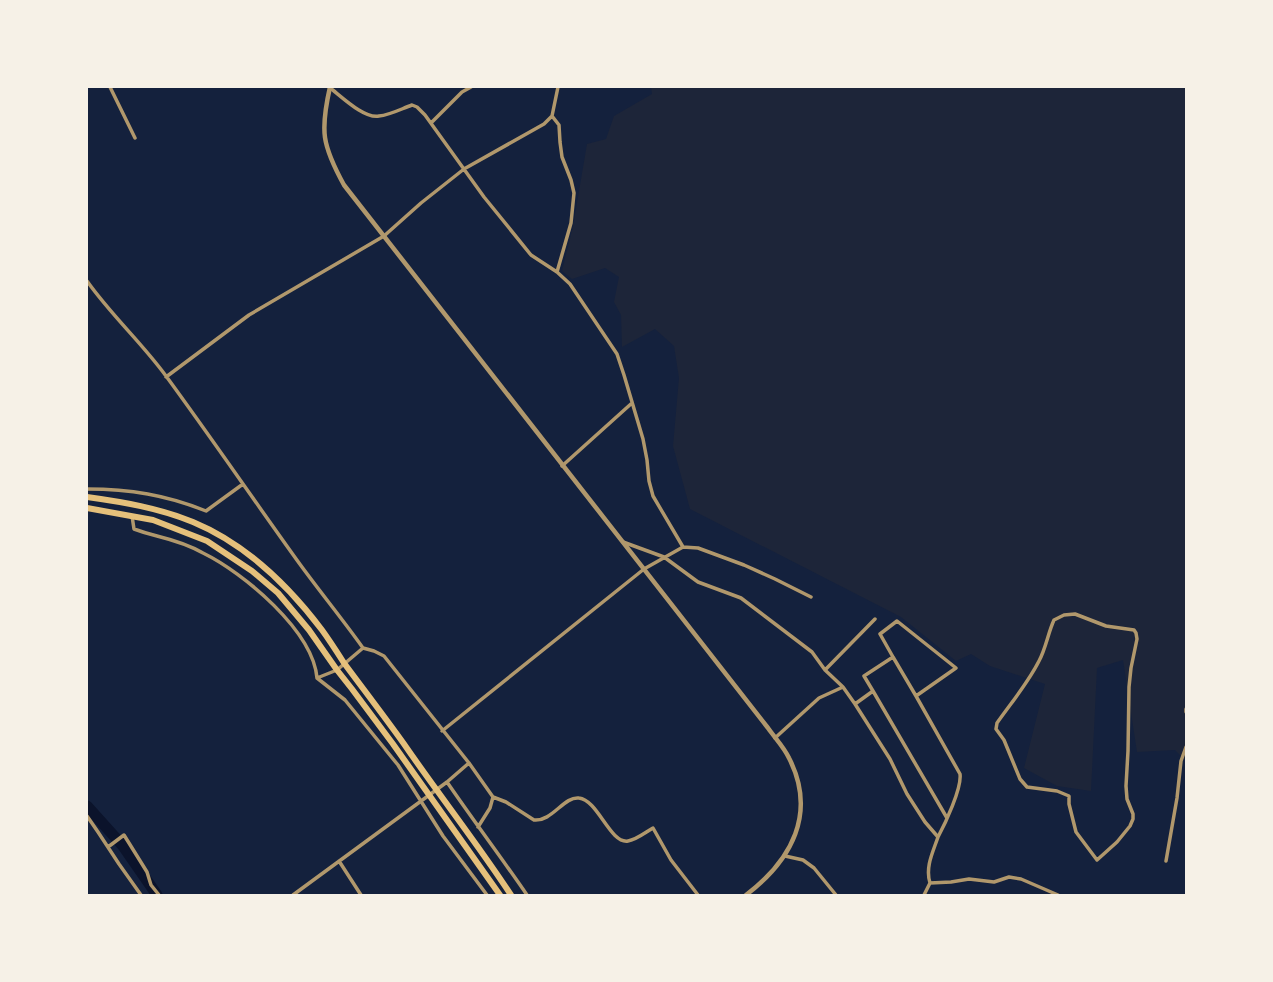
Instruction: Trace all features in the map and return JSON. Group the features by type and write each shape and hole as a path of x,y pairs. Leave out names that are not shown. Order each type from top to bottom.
{"highway":[{"path":"87,497 131,503 157,509 194,522 224,538 254,558 274,574 314,621 470,835 511,895"},
{"path":"87,508 153,520 207,541 252,571 278,593 309,630 337,670 352,688 500,895"}],"street":[{"path":"110,87 135,138"},
{"path":"683,547 653,496 649,482 643,439 617,354 570,284 557,272 531,255 484,197 431,123 417,107 412,105 380,116 372,117 360,111 330,87 324,122 324,137 332,164 344,185 562,466 644,569 789,758 798,782 801,798 798,830 785,856 759,886 746,895"},
{"path":"431,123 462,92 471,87"},
{"path":"166,376 250,315 384,236 421,203 464,169 544,124 552,116 558,87"},
{"path":"552,116 559,125 562,157 571,180 574,193 571,223 557,272"},
{"path":"87,281 109,311 152,358 166,376 295,558 363,648 384,656 442,731 469,763 493,797 506,802 526,816 539,821 545,819 561,806 575,798 580,798 586,800 618,838 625,841 630,841 653,828 671,860 698,895"},
{"path":"562,466 632,403"},
{"path":"87,489 130,491 153,494 173,499 206,511 243,484"},
{"path":"132,516 134,529 179,542 204,553 243,579 271,602 292,624 305,644 316,669 317,678 345,700 398,765 443,836 487,895"},
{"path":"622,541 664,557 698,582 741,598 812,652 825,670 843,688 855,704 890,759 907,794 925,822 938,837"},
{"path":"442,731 644,569 683,547 698,548 744,565 775,578 811,597"},
{"path":"1075,614 1106,626 1134,630 1136,633 1137,639 1131,668 1129,688 1126,786 1127,799 1133,814 1132,819 1130,826 1117,842 1097,860 1076,832 1069,804 1069,796 1058,791 1027,787 1020,779 1004,740 996,729 997,724 1039,661 1047,642 1049,630 1054,620 1064,615 1075,614"},
{"path":"825,670 875,619"},
{"path":"916,696 956,668 897,621 880,634 960,774 960,782 948,818 938,837 928,863 928,878 930,883 924,895"},
{"path":"317,678 337,670 363,648"},
{"path":"893,657 864,676 948,818"},
{"path":"775,738 819,698 843,688"},
{"path":"855,704 873,691"},
{"path":"1166,861 1177,798 1181,761 1186,747"},
{"path":"293,895 447,782 469,763"},
{"path":"447,782 527,895"},
{"path":"478,827 490,808 493,797"},
{"path":"87,816 109,846 141,895"},
{"path":"109,846 124,835 147,872 151,885 159,895"},
{"path":"785,856 803,860 814,868 836,895"},
{"path":"339,861 361,895"},
{"path":"930,883 969,879 994,882 1009,877 1021,879 1058,895"}],"shaded area":[{"path":"651,87 1186,87 1186,761 1175,750 1137,752 1123,660 1097,668 1091,791 1057,786 1024,768 1045,684 990,666 971,654 956,661 901,617 690,509 673,446 679,378 674,346 655,329 622,347 621,315 614,302 619,277 605,268 572,279 562,271 573,226 587,144 606,139 614,116 652,94"}],"waterway":[{"path":"87,806 123,846 157,895"}]}
